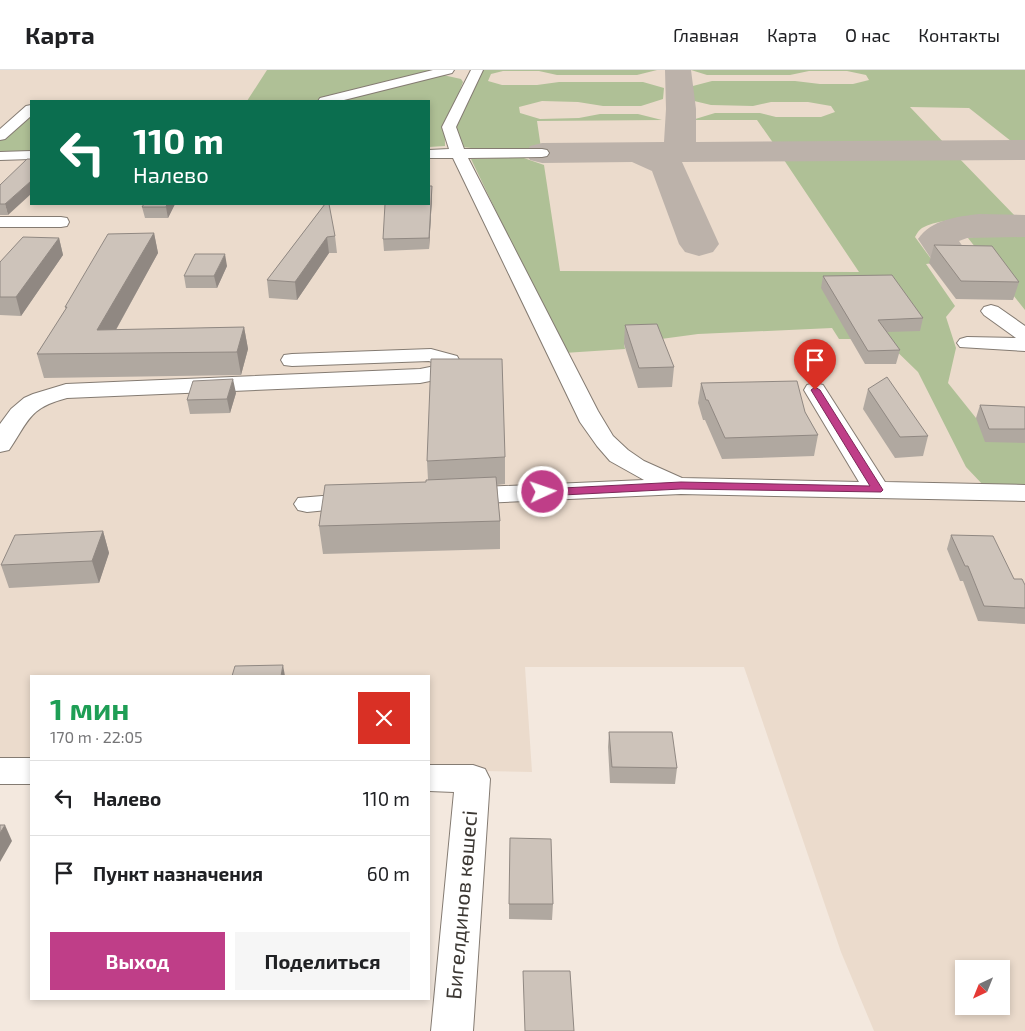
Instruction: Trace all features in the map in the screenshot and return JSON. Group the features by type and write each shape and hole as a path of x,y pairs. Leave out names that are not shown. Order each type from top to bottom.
{"street":[{"path":"329,100 448,70"},
{"path":"477,70 449,127 458,153 541,322 591,419 605,441 622,458 643,471 681,486"},
{"path":"0,136 30,110"},
{"path":"430,154 542,153"},
{"path":"0,156 30,155"},
{"path":"0,222 61,222"},
{"path":"990,311 1025,335"},
{"path":"967,344 1025,345"},
{"path":"0,445 16,415 28,404 45,396 66,391 420,376 447,371 451,365 444,358 431,355 292,360"},
{"path":"815,390 877,490"},
{"path":"435,498 681,486 1025,493"},
{"path":"307,504 386,500"},
{"path":"0,771 30,771"},
{"name":"Бигелдинов көшесі","path":"430,778 473,779 452,1031"}],"shaded area":[{"path":"0,70 1025,70 1025,1031 874,1031 841,952 744,667 525,667 532,772 430,770 430,675 30,675 30,761 0,761"}],"green space":[{"path":"267,70 439,70 317,100 248,100"},
{"path":"483,70 657,70 637,75 557,75 539,71 503,71 491,74 488,81 502,85 537,85 559,82 643,82 664,88 663,99 641,106 603,106 578,102 542,101 519,107 520,113 540,119 579,118 600,114 638,114 662,120 537,121 541,148 462,147 456,131 457,121"},
{"path":"691,70 1025,70 1025,145 1016,145 969,108 910,107 947,146 776,147 757,120 692,120 715,113 760,113 776,117 821,117 835,112 831,106 808,102 771,102 753,106 711,105 690,100 689,87 712,81 795,81 820,84 853,84 869,80 866,75 847,71 809,71 790,75 707,75"},
{"path":"443,75 461,79 463,82 448,120 445,146 430,147 430,100 338,100"},
{"path":"30,110 30,153 0,153 0,140"},
{"path":"956,155 1016,217 1009,220 953,220 941,222 922,228 915,237 934,263 926,264 955,306 946,317 956,348 948,383 976,418 1025,443 1025,487 984,486 966,467 918,372 884,339 839,339 832,328 698,334 624,344 625,349 564,353 471,159 521,157 544,165 560,271 859,272 782,157"},
{"path":"985,235 1025,235 1025,310 968,238"}],"building":[{"path":"27,159 30,159 30,182 5,204 0,204 0,185"},
{"path":"430,186 432,186 429,238 383,239 385,205 430,205"},
{"path":"143,205 167,205 166,207 142,207"},
{"path":"324,205 329,205 335,236 327,237 295,282 267,280"},
{"path":"154,233 97,330 244,327 237,352 37,354 67,307 65,307 108,234"},
{"path":"23,237 59,238 16,297 0,297 0,262"},
{"path":"934,245 992,246 1019,282 961,281"},
{"path":"195,254 225,254 214,276 184,276"},
{"path":"892,275 923,318 878,320 900,350 868,351 823,276"},
{"path":"657,324 674,367 639,368 625,325"},
{"path":"431,359 502,359 505,457 427,461"},
{"path":"887,377 928,436 900,437 868,389"},
{"path":"233,379 227,399 187,400 193,381"},
{"path":"797,381 805,412 818,435 725,438 708,400 706,400 701,383"},
{"path":"980,405 1025,407 1025,429 989,429"},
{"path":"496,477 500,521 319,526 325,485 426,482 426,480"},
{"path":"103,531 92,561 1,565 15,535"},
{"path":"951,535 993,536 1014,579 1022,579 1025,585 1025,608 984,606 968,566 965,566"},
{"path":"283,665 281,675 232,675 235,666"},
{"path":"609,732 672,732 677,768 612,767"},
{"path":"0,825 5,825 0,833"},
{"path":"510,838 551,839 553,904 509,904"},
{"path":"523,971 570,971 574,1031 525,1031"}],"taxiway":[{"path":"678,70 681,109 679,137 682,149 688,152"},
{"path":"688,152 1025,150"},
{"path":"542,153 632,152"},
{"path":"632,152 651,157 667,165 699,244"},
{"path":"632,152 688,152"},
{"path":"952,260 938,239 946,233 967,227 991,225 1025,226"}],"route":[{"path":"543,492 681,486 877,490 815,390"}]}
